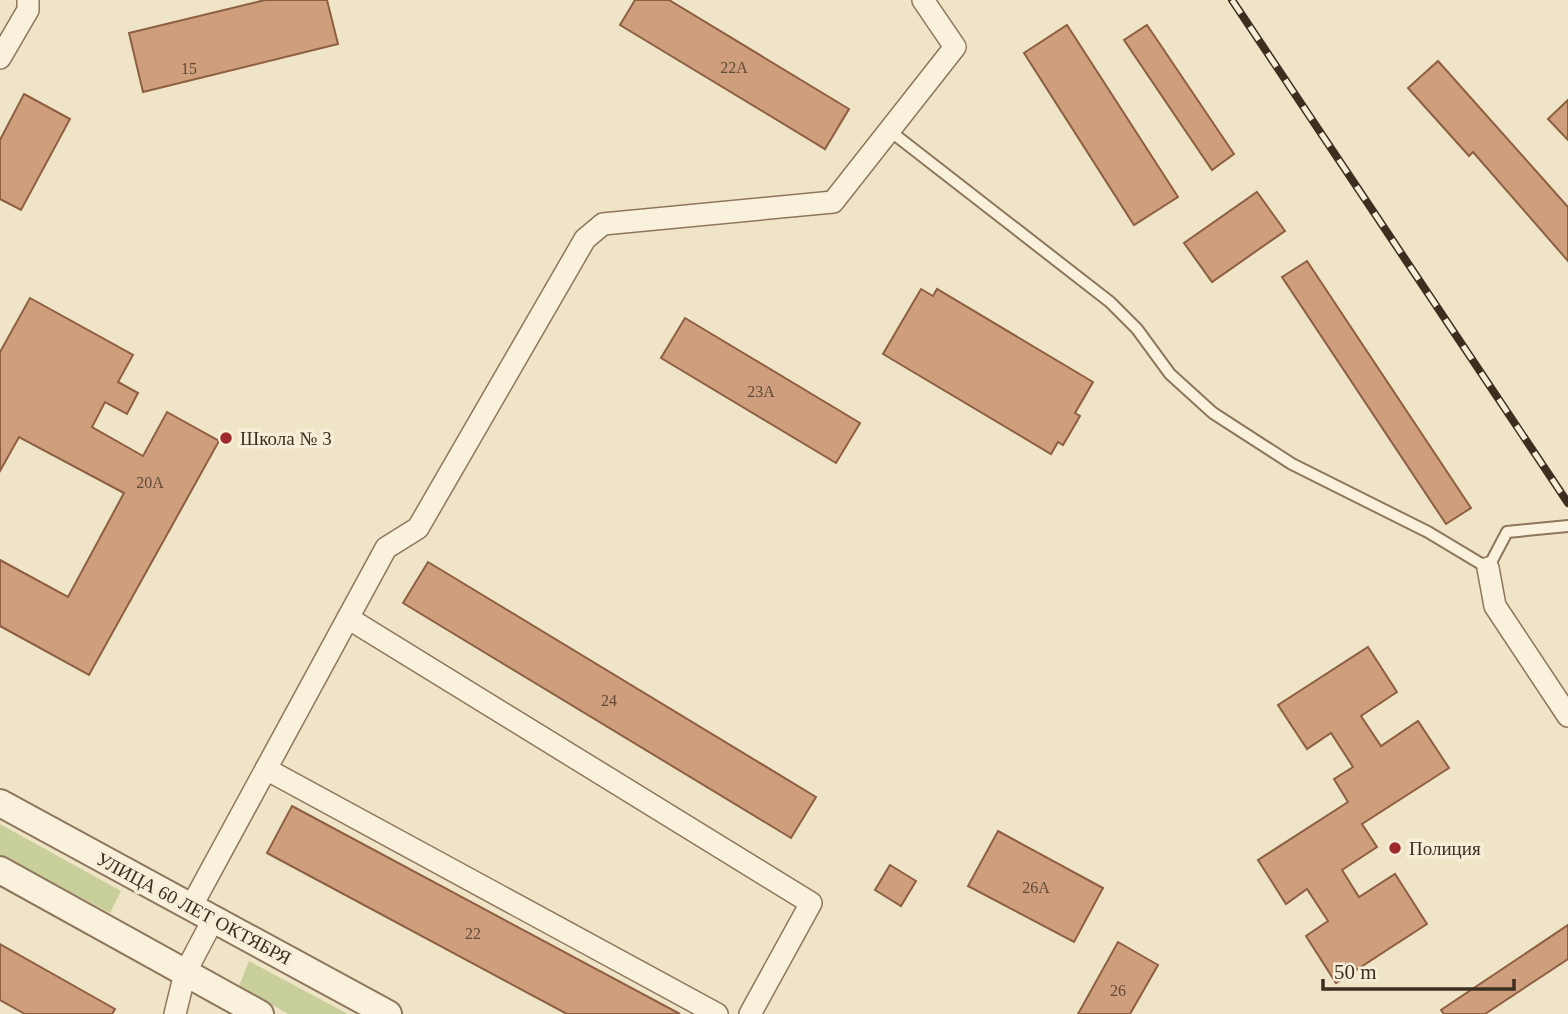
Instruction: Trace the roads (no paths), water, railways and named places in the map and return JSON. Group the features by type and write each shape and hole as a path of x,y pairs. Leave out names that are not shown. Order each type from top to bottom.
{"street":[{"path":"0,57 28,9 28,0"},
{"path":"176,1014 203,913 266,769 386,548 418,528 585,239 603,224 833,202 955,47 923,0"},
{"path":"1488,568 1495,606 1568,716"},
{"path":"348,618 811,903 750,1014"},
{"path":"266,769 717,1014"},
{"name":"УЛИЦА 60 ЛЕТ ОКТЯБРЯ","path":"0,803 388,1014"},
{"path":"0,870 260,1014"}],"lane":[{"path":"890,131 1111,302 1137,329 1170,374 1213,413 1292,464 1428,532 1488,568 1507,532 1568,526"}],"railway":[{"path":"1232,0 1568,503"}],"place":[{"name":"Школа № 3","path":"226,438"},
{"name":"Полиция","path":"1395,848"}]}
